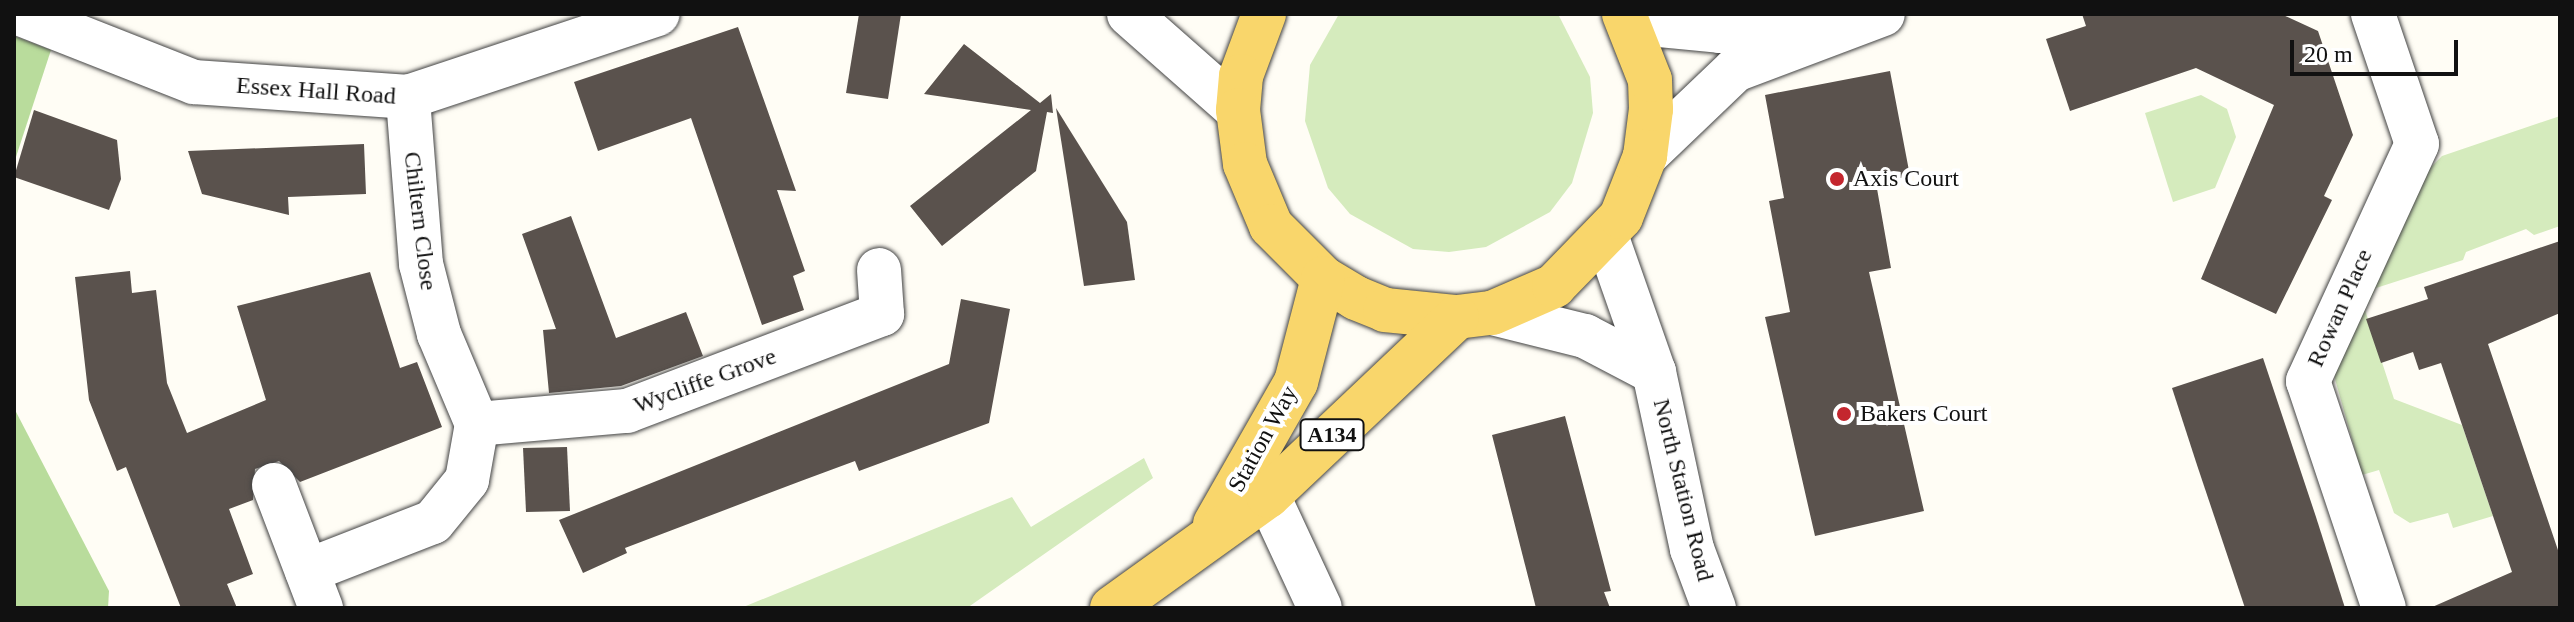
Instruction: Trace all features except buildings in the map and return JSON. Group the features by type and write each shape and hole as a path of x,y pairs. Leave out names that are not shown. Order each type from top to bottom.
{"main road":[{"name":"A134","path":"1264,14 1241,76 1238,110 1254,195 1271,226 1323,278 1385,310 1474,315 1554,286 1607,238 1645,156 1650,80 1627,18"},
{"name":"Station Way","path":"1201,547 1296,382 1323,278"},
{"name":"Station Way","path":"1112,608 1268,496 1474,315"}],"street":[{"name":"Essex Hall Road","path":"41,18 194,82 408,97 658,14"},
{"path":"1129,14 1238,110"},
{"path":"1627,18 1720,31 1797,14"},
{"path":"1645,156 1735,70 1883,14"},
{"name":"Rowan Place","path":"2373,14 2417,144 2308,381 2384,608"},
{"name":"Chiltern Close","path":"408,97 421,264 439,334 477,424"},
{"name":"North Station Road","path":"1607,238 1654,372 1692,549 1714,608"},
{"name":"Wycliffe Grove","path":"477,424 627,411 882,314 879,270"},
{"name":"North Station Road","path":"1474,315 1585,336 1654,372"},
{"path":"274,485 314,590 433,522 467,480 477,424"},
{"path":"1268,496 1320,608"}],"green space":[{"path":"1339,14 1558,14 1590,77 1593,113 1572,183 1550,212 1486,247 1449,252 1413,249 1350,214 1328,188 1305,121 1310,65"},
{"path":"14,36 51,50 14,163"},
{"path":"2201,95 2227,109 2236,137 2215,188 2173,202 2145,113"},
{"path":"2560,116 2560,226 2534,235 2526,229 2466,252 2463,260 2376,288 2365,310 2394,399 2462,425 2493,516 2453,528 2448,513 2410,523 2394,513 2379,470 2362,475 2333,372 2427,171 2442,156"},
{"path":"14,408 109,591 108,608 14,608"},
{"path":"1144,458 1153,478 967,608 741,608 1012,497 1031,527"}],"place":[{"name":"Axis Court","path":"1837,179"},
{"name":"Bakers Court","path":"1844,414"}]}
